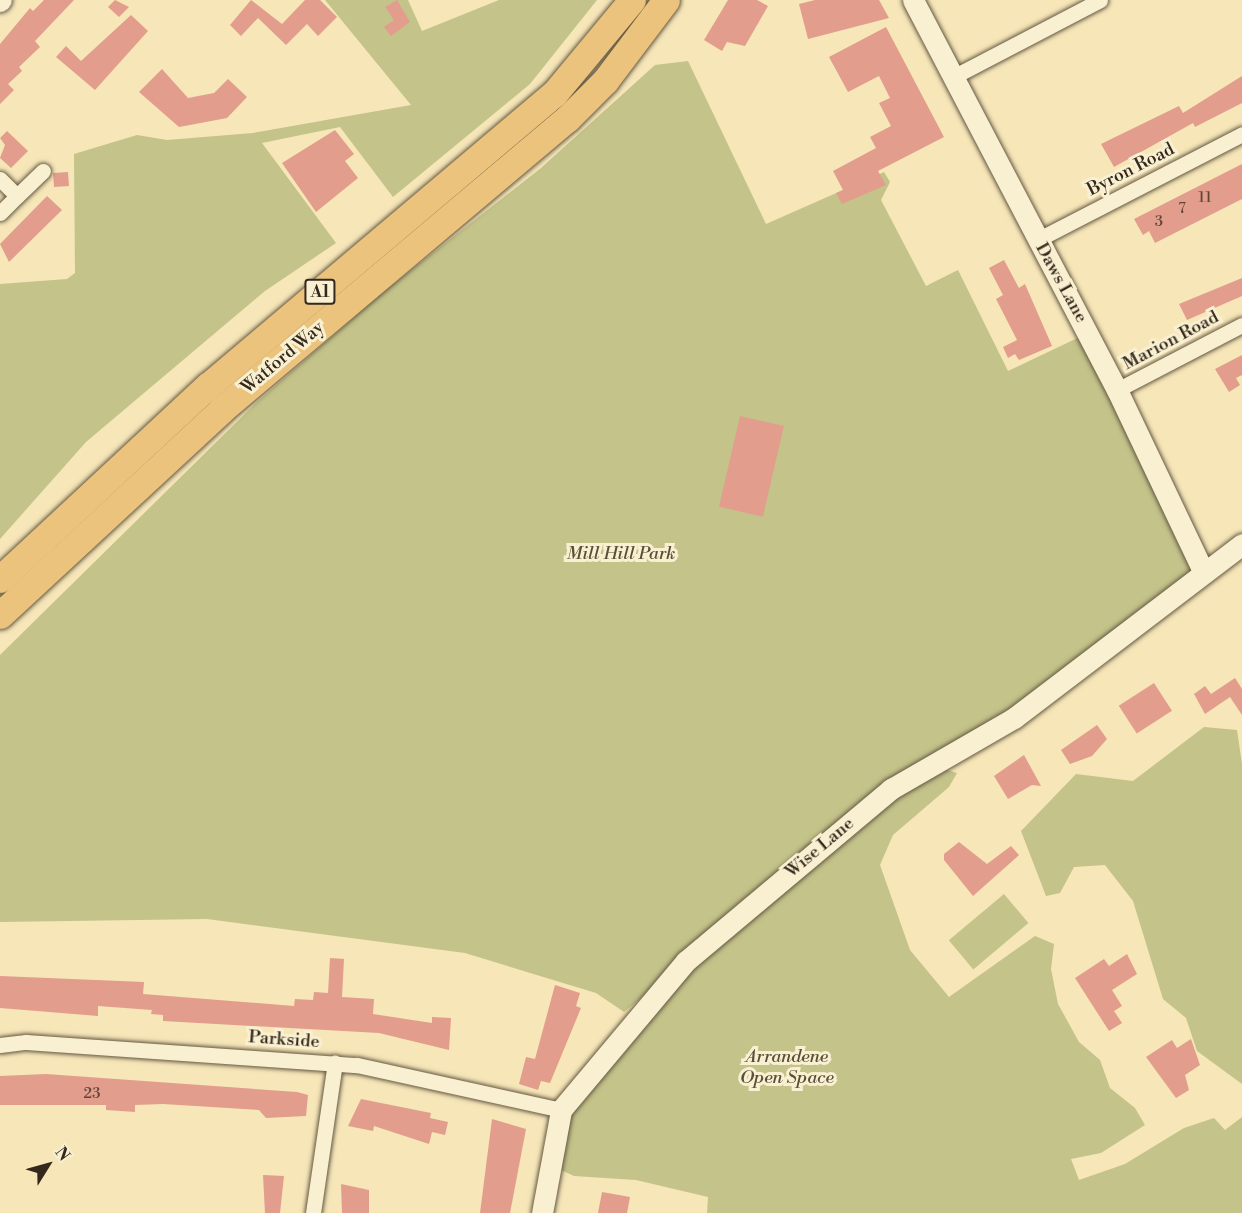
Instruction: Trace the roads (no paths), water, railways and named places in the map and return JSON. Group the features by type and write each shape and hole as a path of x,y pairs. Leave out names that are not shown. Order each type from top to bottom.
{"highway":[{"name":"Watford Way","path":"0,579 208,386 554,94 632,0"},
{"name":"Watford Way","path":"0,615 221,410 567,119 605,81 666,0"}],"street":[{"name":"Daws Lane","path":"913,0 1037,240 1118,390 1202,569"},
{"path":"953,77 1100,0"},
{"name":"Byron Road","path":"1037,240 1242,134"},
{"path":"0,213 43,171"},
{"path":"0,179 17,196"},
{"name":"Marion Road","path":"1118,390 1242,325"},
{"name":"Wise Lane","path":"561,1110 695,953 891,789 1014,718 1090,664 1202,569 1242,544"},
{"name":"Parkside","path":"0,1045 26,1042 335,1063 561,1110"},
{"path":"313,1213 335,1063"},
{"path":"542,1213 561,1110"}],"park label":[{"name":"Mill Hill Park","path":"621,554"},
{"name":"Arrandene Open Space","path":"787,1068"}]}
